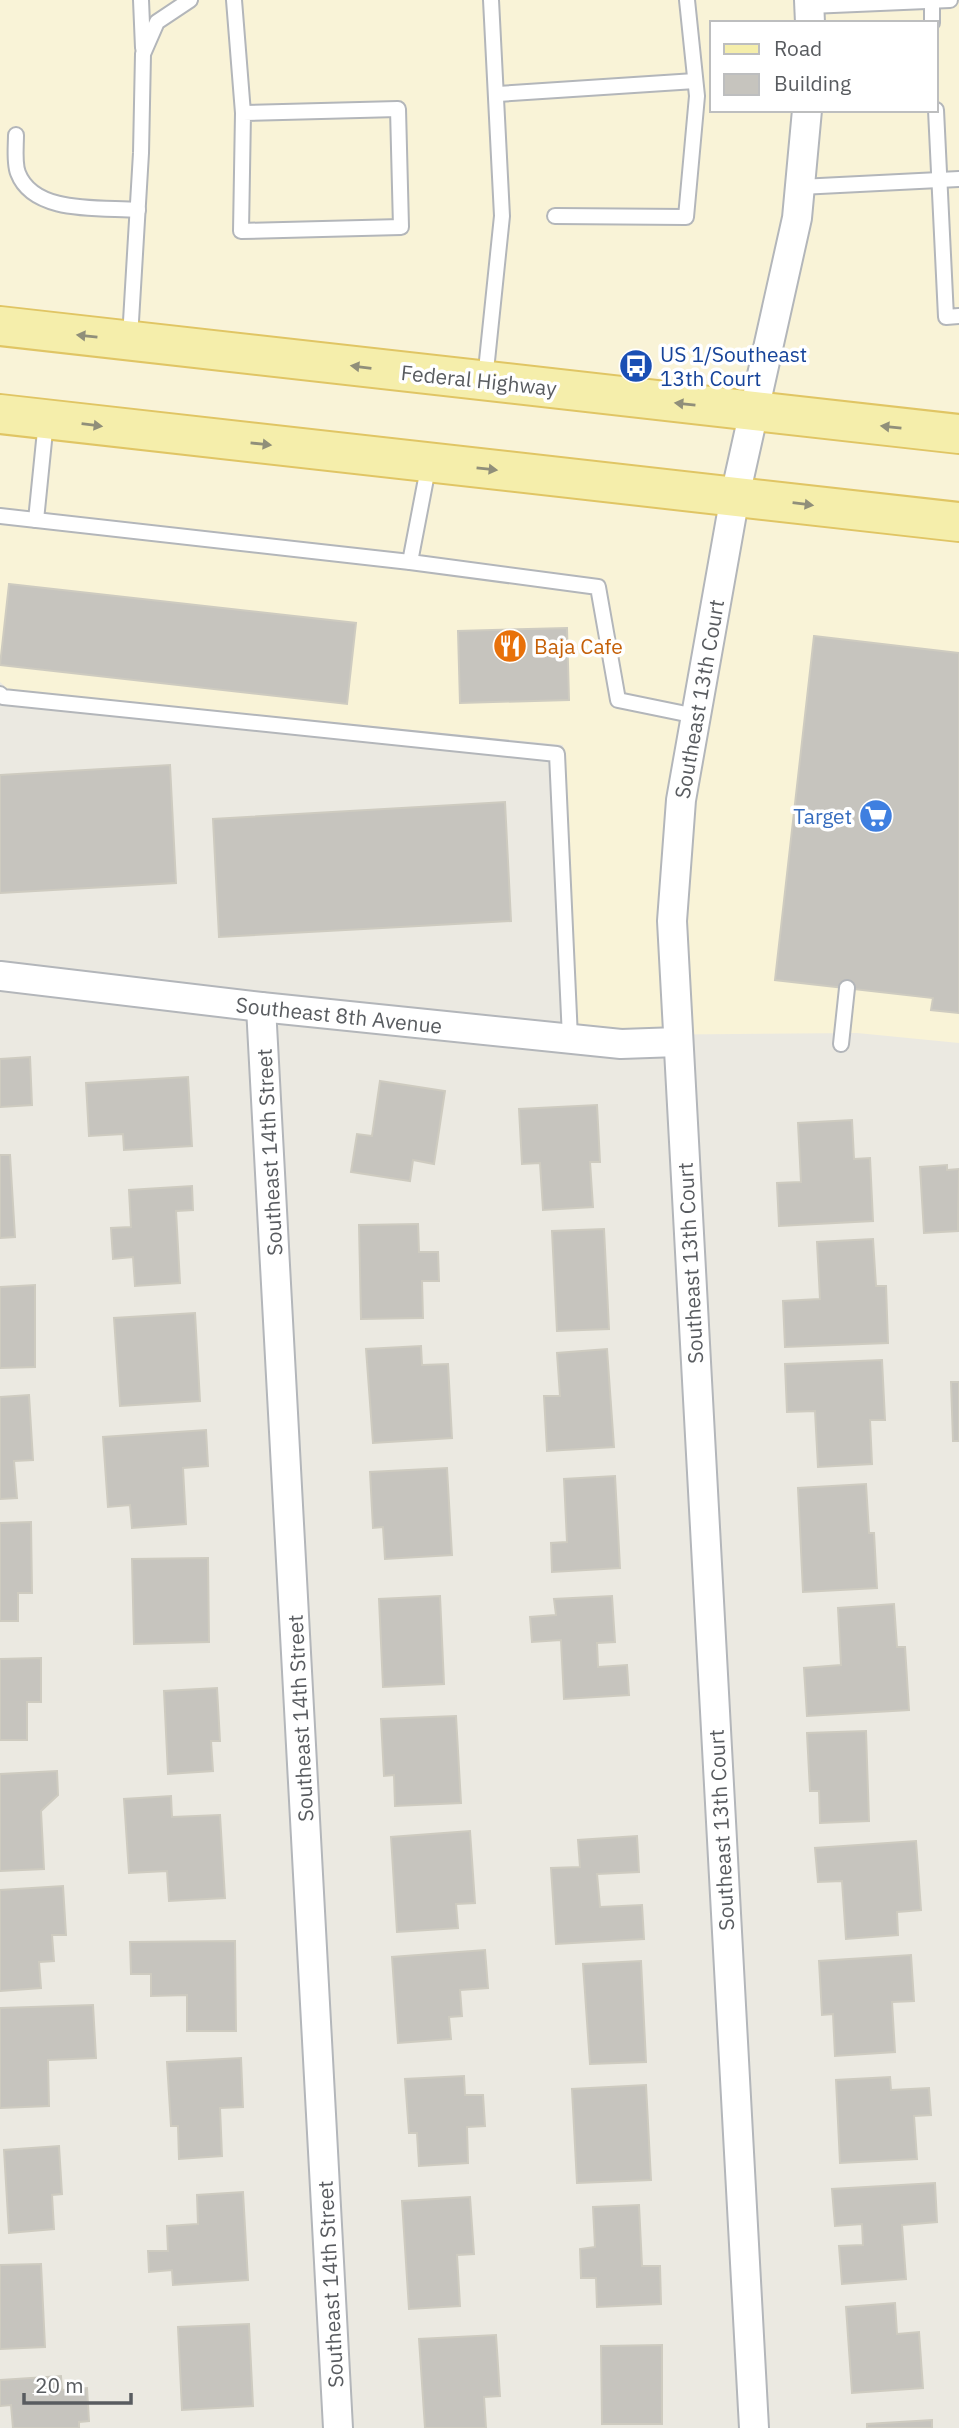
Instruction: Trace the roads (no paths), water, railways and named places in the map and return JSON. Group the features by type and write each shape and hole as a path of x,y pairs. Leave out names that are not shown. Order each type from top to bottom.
{"main road":[{"name":"Federal Highway","path":"0,326 959,434"},
{"path":"0,414 959,522"}],"street":[{"name":"Southeast 13th Court","path":"754,2428 672,921 681,800 735,496 797,218 807,112"},
{"name":"Southeast 8th Avenue","path":"0,976 261,1007 621,1044 678,1042"},
{"name":"Southeast 14th Street","path":"261,1007 338,2428"}],"lane":[{"path":"130,341 138,210 143,54 141,0"},
{"path":"143,54 157,22 190,0"},
{"path":"234,0 243,113 242,231 401,227 398,109 243,113"},
{"path":"485,381 502,216 498,94 491,0"},
{"path":"555,216 687,217 697,96 687,0"},
{"path":"810,10 950,0"},
{"path":"932,1 932,21"},
{"path":"498,94 695,81"},
{"path":"936,112 946,317 959,316"},
{"path":"16,135 18,173 30,192 52,203 138,210"},
{"path":"800,187 959,179"},
{"path":"36,520 46,419"},
{"path":"410,562 429,463"},
{"path":"0,516 410,562 598,587 618,700 696,716"},
{"path":"0,694 3,697 557,754 570,1038"},
{"path":"841,1044 847,988"}],"place":[{"name":"US 1/Southeast 13th Court","path":"636,366"},
{"name":"Baja Cafe","path":"510,646"},
{"name":"Target","path":"876,816"}]}
